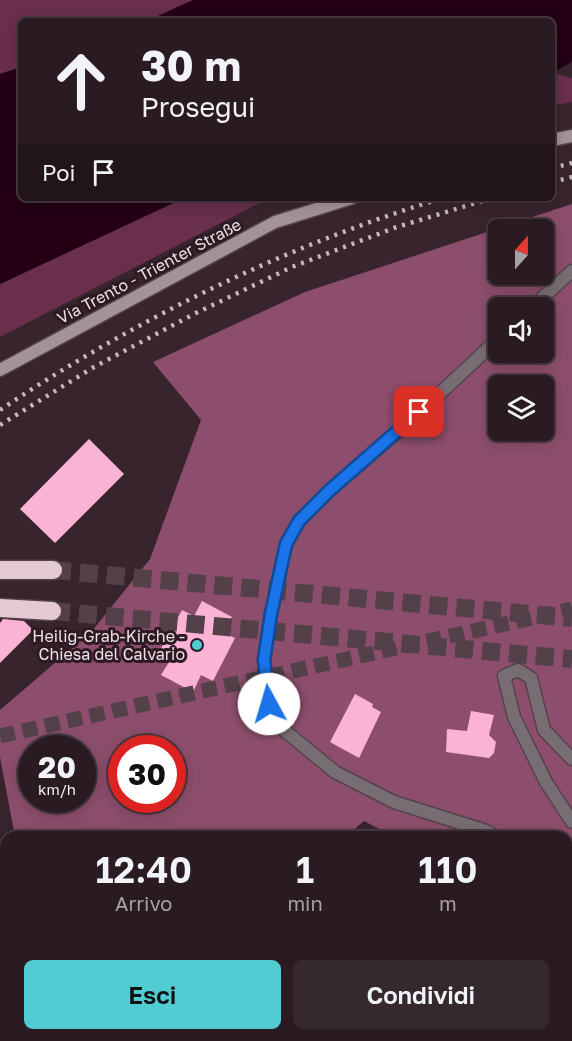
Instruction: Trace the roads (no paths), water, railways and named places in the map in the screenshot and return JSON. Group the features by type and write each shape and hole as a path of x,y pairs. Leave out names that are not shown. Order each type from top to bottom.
{"highway":[{"path":"0,570 53,570"},
{"path":"0,608 52,611"}],"street":[{"path":"555,139 572,136"},
{"name":"Via Trento - Trienter Straße","path":"0,370 275,222 342,201"},
{"path":"543,297 572,271"},
{"path":"486,831 394,802 335,772 284,730 269,704 264,660 286,544 299,521 330,490 488,348"},
{"path":"572,759 544,730 531,678 518,670 504,676 514,717 546,782 572,822"}],"tunnel":[{"path":"53,570 572,618"},
{"path":"0,736 572,609"},
{"path":"52,611 572,659"}],"railway":[{"path":"555,167 572,163"},
{"path":"555,181 572,177"},
{"path":"0,410 105,345 214,288 327,238 434,201"},
{"path":"0,425 94,367 196,313 292,267 394,228 482,201"}],"place":[{"name":"Heilig-Grab-Kirche - Chiesa del Calvario","path":"197,645"}]}
